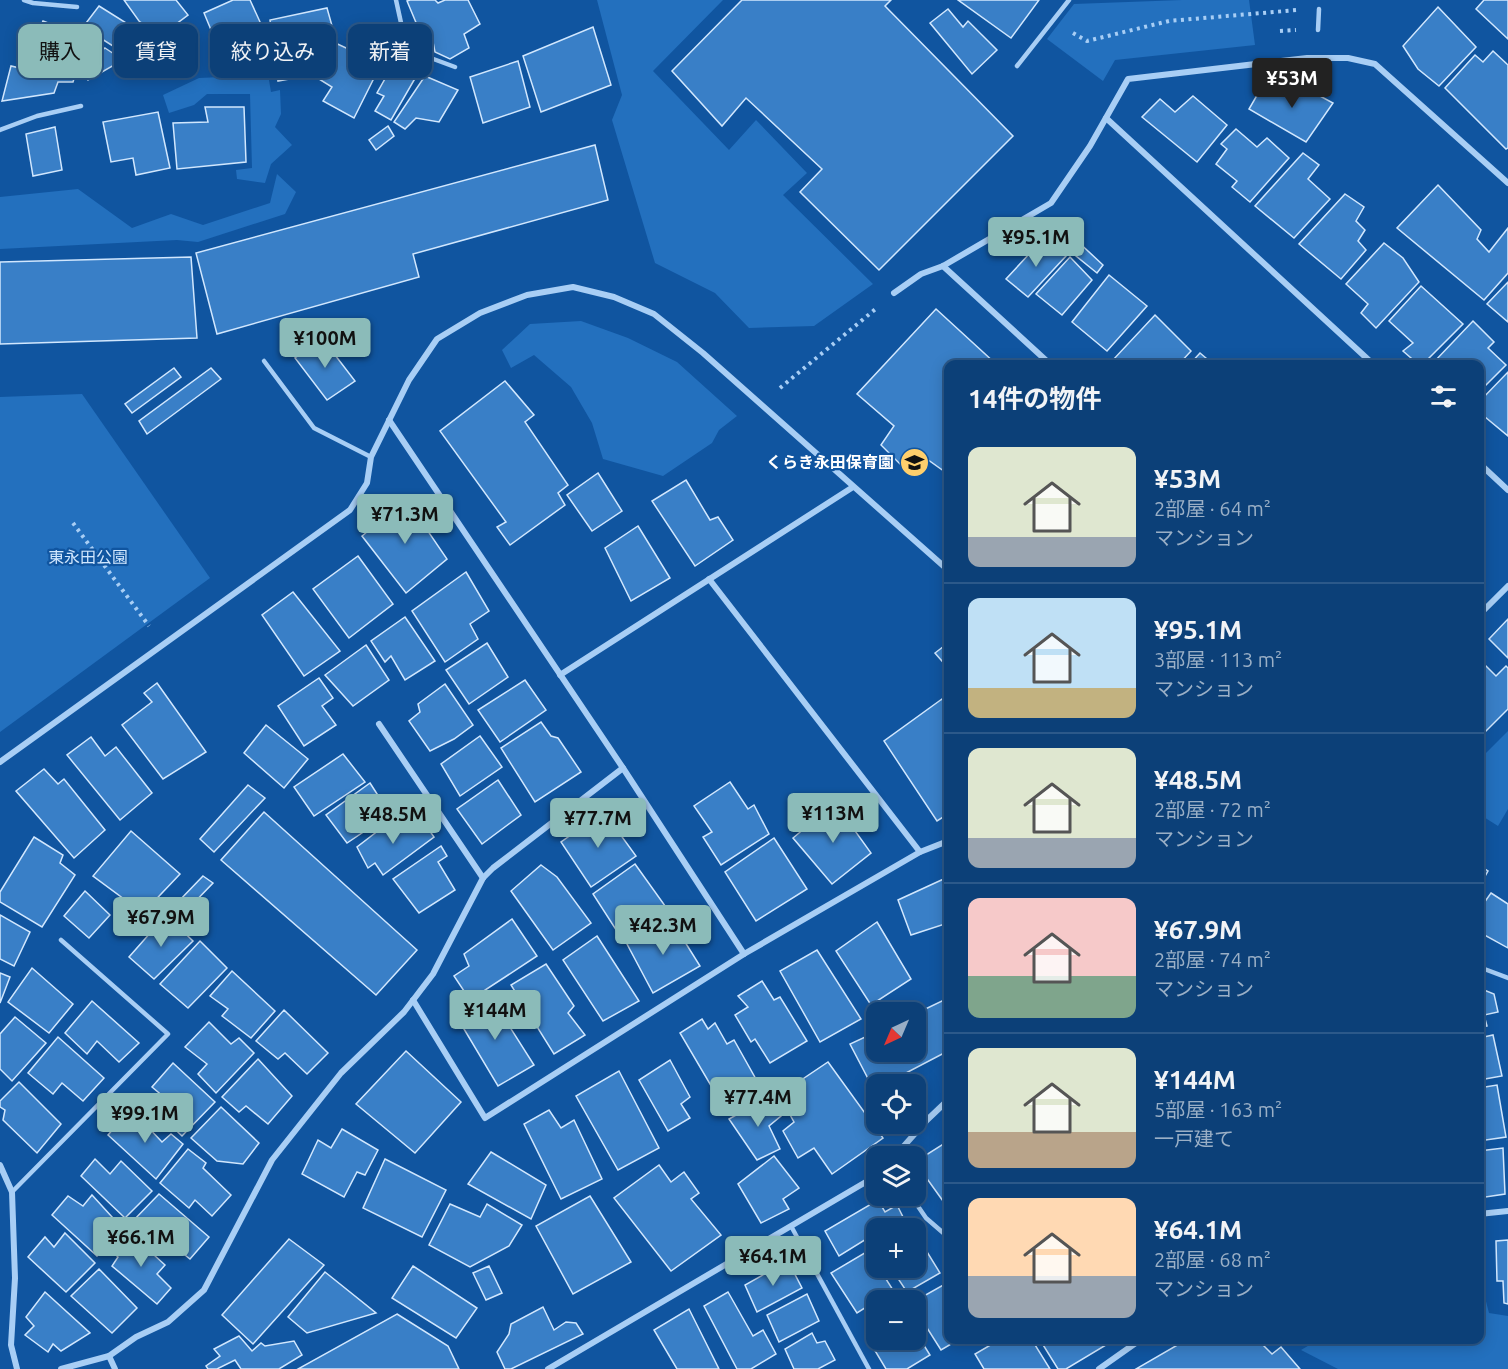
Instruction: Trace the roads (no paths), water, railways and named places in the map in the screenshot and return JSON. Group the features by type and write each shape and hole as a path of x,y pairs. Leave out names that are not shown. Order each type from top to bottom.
{"street":[{"path":"894,293 921,274 943,266 1051,203 1090,146 1128,79 1307,58 1348,58 1375,64 1508,183"},
{"path":"1106,117 1368,360"},
{"path":"943,266 1046,360"},
{"path":"0,762 350,510 367,483 371,458 409,380 437,339 480,313 527,295 573,287 614,297 654,314 703,353 944,567"},
{"path":"389,420 623,768 744,954"},
{"path":"1484,468 1508,490"},
{"path":"560,675 853,487"},
{"path":"709,579 920,852"},
{"path":"1484,610 1508,586"},
{"path":"379,724 483,878"},
{"path":"60,1369 109,1356 136,1337 168,1322 204,1290 272,1160 341,1073 404,1012 433,974 483,878 623,768"},
{"path":"413,1000 485,1118 744,954 920,852 944,843"},
{"path":"904,1146 944,1104"},
{"path":"0,1165 12,1192 15,1278 11,1345 17,1369"},
{"path":"548,1369 866,1182"},
{"path":"1484,1213 1508,1211"},
{"path":"1099,1369 1134,1344"},
{"path":"109,1356 116,1369"}],"lane":[{"path":"24,0 77,7"},
{"path":"396,0 405,41 428,57 455,67"},
{"path":"1017,66 1069,0"},
{"path":"1318,30 1319,9"},
{"path":"0,130 37,116 81,106"},
{"path":"264,361 314,428 371,458"},
{"path":"12,1192 168,1034 61,939"},
{"path":"1484,969 1508,978"},
{"path":"918,1206 926,1218 944,1234"},
{"path":"791,1226 869,1369"}],"place":[{"name":"くらき永田保育園","path":"915,462"}],"park label":[{"name":"東永田公園","path":"88,557"}]}
